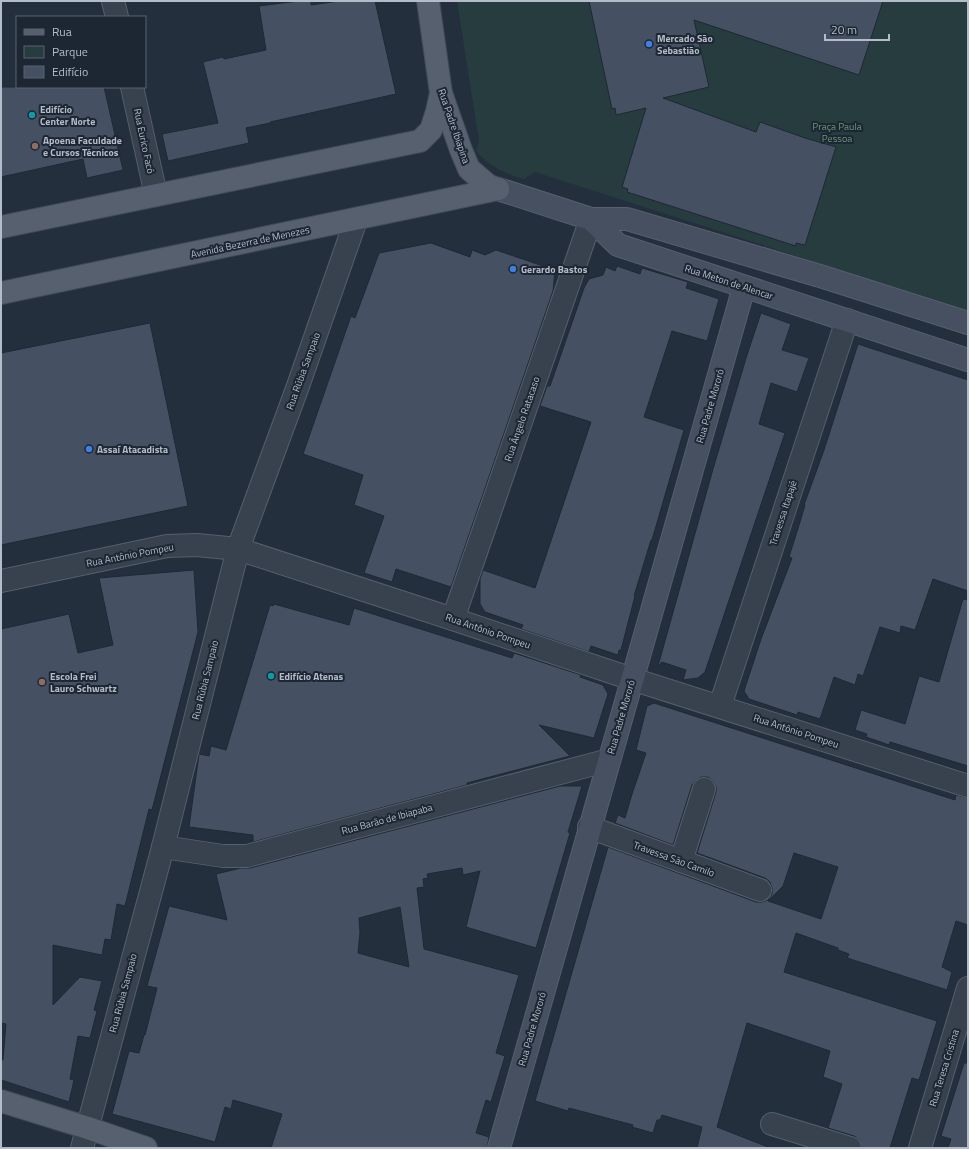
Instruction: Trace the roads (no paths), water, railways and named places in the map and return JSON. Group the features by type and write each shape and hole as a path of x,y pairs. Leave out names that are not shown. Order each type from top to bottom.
{"main road":[{"name":"Rua Padre Ibiapina","path":"428,1 441,93 461,150 469,169 489,186 498,189"},
{"path":"1,227 420,141 431,130 441,93"},
{"name":"Avenida Bezerra de Menezes","path":"1,293 356,220 498,189"},
{"path":"1,1101 85,1138 146,1148"}],"street":[{"path":"113,1 117,16"},
{"name":"Rua Eurico Facó","path":"132,88 156,195"},
{"name":"Rua Meton de Alencar","path":"498,189 590,219 618,245 968,360"},
{"path":"590,219 627,219 820,276 968,323"},
{"name":"Rua Ângelo Ratacaso","path":"452,619 590,219"},
{"name":"Rua Rúbia Sampaio","path":"85,1138 163,847 238,549 298,386 356,220"},
{"name":"Rua Padre Mororó","path":"499,1148 589,827 610,760 744,287"},
{"name":"Travessa Itapajé","path":"720,706 847,320"},
{"name":"Rua Antônio Pompeu","path":"1,581 167,546 197,545 238,549 632,679 968,786"},
{"name":"Rua Barão de Ibiapaba","path":"163,847 223,856 247,856 610,760"},
{"path":"681,861 704,789"},
{"name":"Travessa São Camilo","path":"589,827 760,890"},
{"name":"Rua Teresa Cristina","path":"920,1148 968,988"},
{"path":"772,1124 850,1148"}],"place":[{"name":"Mercado São Sebastião","path":"649,44"},
{"name":"Edifício Center Norte","path":"32,115"},
{"name":"Apoena Faculdade e Cursos Técnicos","path":"35,146"},
{"name":"Gerardo Bastos","path":"513,269"},
{"name":"Assaí Atacadista","path":"89,449"},
{"name":"Edifício Atenas","path":"271,676"},
{"name":"Escola Frei Lauro Schwartz","path":"42,682"}],"park label":[{"name":"Praça Paula Pessoa","path":"837,132"}]}
